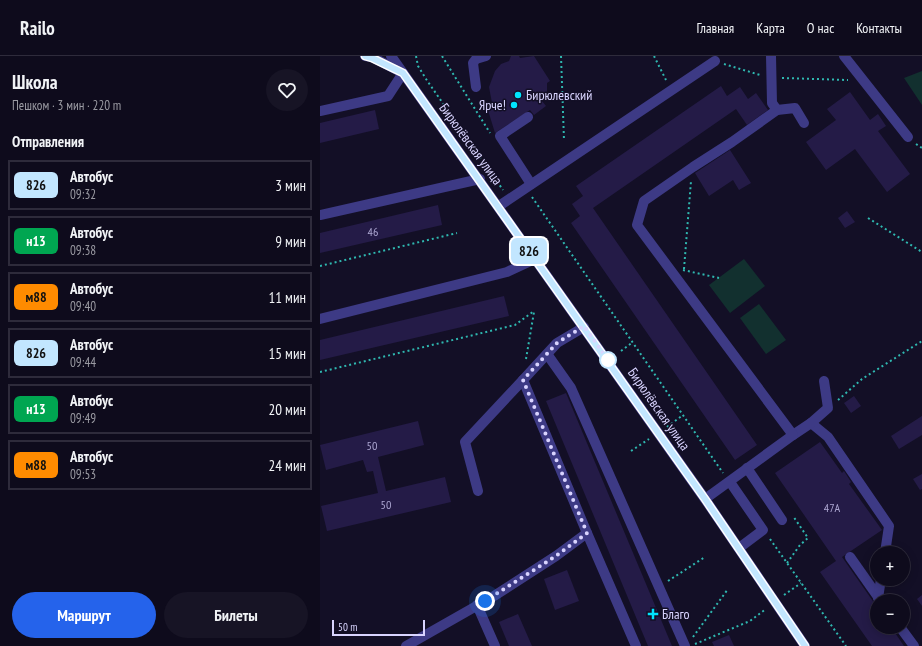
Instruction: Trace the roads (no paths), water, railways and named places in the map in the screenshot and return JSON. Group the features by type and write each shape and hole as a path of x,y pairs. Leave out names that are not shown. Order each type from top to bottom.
{"street":[{"name":"Бирюлёвская улица","path":"366,56 403,73"},
{"path":"320,111 388,96 403,73 391,56"},
{"name":"Бирюлёвская улица","path":"400,56 403,73 480,179 705,499 775,602 801,645"},
{"path":"476,87 474,63 476,59 486,56"},
{"path":"772,56 772,103 777,110"},
{"path":"844,56 908,137"},
{"path":"499,206 715,61"},
{"path":"793,435 636,225 644,201 777,110 795,108 804,123"},
{"path":"528,117 500,136 528,186"},
{"path":"320,215 480,179"},
{"path":"320,319 507,272 535,259"},
{"path":"478,491 465,442 557,343 584,326"},
{"path":"547,354 571,388 659,587 688,643"},
{"path":"523,380 636,646"},
{"path":"705,499 811,423 828,408 824,381"},
{"path":"811,423 828,437 889,526 886,546"},
{"path":"747,468 782,520"},
{"path":"730,482 763,530 739,548"},
{"path":"406,646 477,606 556,556 587,533"},
{"path":"850,557 876,594"},
{"path":"477,606 495,646"},
{"path":"905,634 914,646"}],"place":[{"name":"Бирюлевский","path":"518,95"},
{"name":"Ярче!","path":"514,105"},
{"name":"Благо","path":"653,614"}]}
